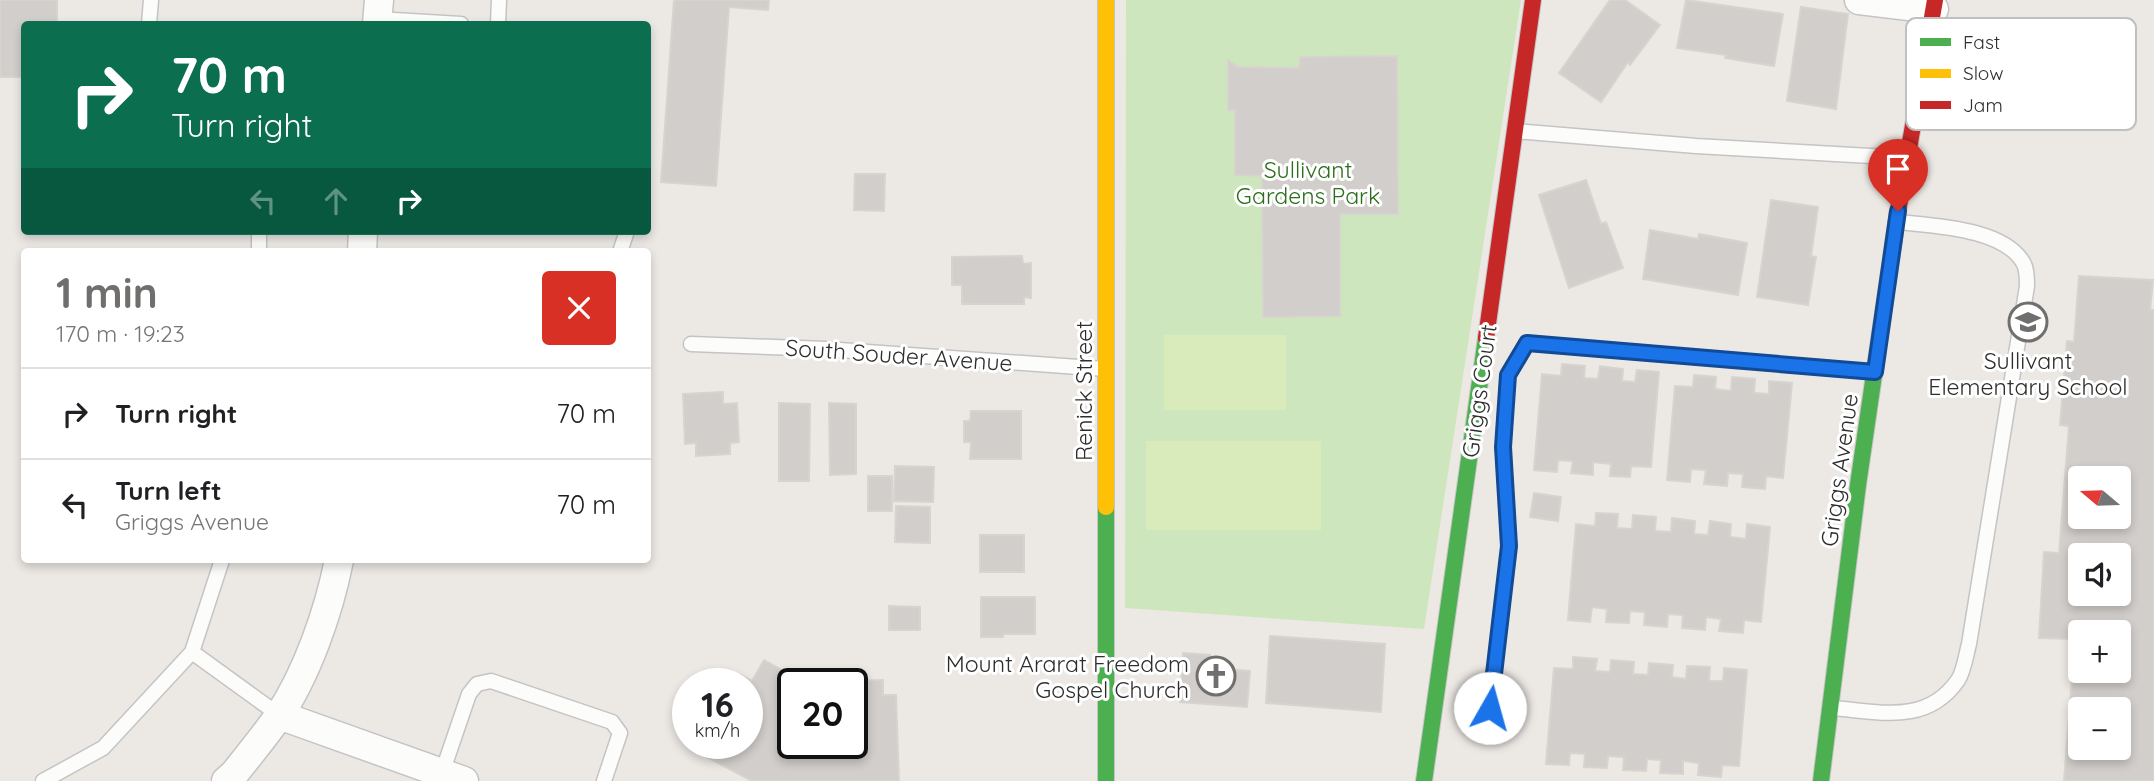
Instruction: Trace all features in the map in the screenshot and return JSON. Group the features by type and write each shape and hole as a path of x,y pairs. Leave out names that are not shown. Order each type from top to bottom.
{"street":[{"name":"Renick Street","path":"1106,0 1107,781"},
{"name":"Griggs Court","path":"1424,781 1533,0"},
{"path":"1858,0 1935,5"},
{"name":"Griggs Avenue","path":"1821,781 1858,485 1913,130"},
{"path":"226,781 279,715 310,656 333,591 338,563"},
{"path":"279,715 453,777"}],"lane":[{"path":"149,21 151,0"},
{"path":"498,21 499,0"},
{"path":"378,15 433,21"},
{"path":"1515,131 1696,146 1908,158"},
{"path":"1832,708 1915,712 1938,703 1960,678 1969,644 2027,286 2025,265 2009,248 1991,239 1957,228 1897,222"},
{"path":"1487,735 1509,546 1503,447 1508,375 1527,343 1875,372"},
{"name":"South Souder Avenue","path":"691,344 826,349 1106,369"},
{"path":"43,781 103,748 192,652 221,563"},
{"path":"192,652 279,715"},
{"path":"453,777 469,694 478,684 491,681 612,722 620,733 604,781"}],"green space":[{"name":"Sullivant Gardens Park","path":"1126,0 1521,0 1424,629 1125,608"},
{"path":"1164,335 1286,335 1286,410 1164,410"},
{"path":"1146,441 1321,441 1321,530 1146,530"}],"building":[{"path":"0,0 57,0 57,21 21,21 21,77 0,77"},
{"path":"674,0 769,0 768,10 729,7 716,186 661,182"},
{"path":"1610,0 1625,0 1660,25 1630,65 1628,62 1601,102 1559,73"},
{"path":"1686,0 1783,14 1774,66 1677,48"},
{"path":"1801,7 1848,14 1836,109 1787,101"},
{"path":"1397,56 1398,214 1340,214 1340,316 1263,317 1262,176 1235,175 1235,110 1228,110 1228,60 1238,67 1299,68 1300,57"},
{"path":"855,174 885,174 884,211 854,210"},
{"path":"1586,180 1601,224 1606,222 1623,268 1569,288 1539,195"},
{"path":"1771,200 1818,207 1811,256 1816,257 1808,305 1757,297"},
{"path":"1650,230 1698,239 1699,234 1747,243 1738,295 1643,279"},
{"path":"1022,256 1023,264 1031,263 1031,298 1024,297 1024,304 962,304 962,285 952,285 952,257"},
{"path":"2079,276 2153,280 2150,310 2154,310 2154,781 2064,781 2068,729 2068,760 2131,760 2131,697 2071,697 2072,683 2131,683 2131,620 2068,620 2068,639 2039,638 2044,552 2059,553 2069,426 2060,425 2067,341 2074,342"},
{"path":"1562,364 1585,366 1584,378 1598,379 1600,366 1623,369 1622,381 1635,382 1637,370 1659,372 1651,467 1631,466 1630,477 1610,476 1611,464 1593,462 1593,475 1571,473 1573,461 1558,460 1557,472 1534,470 1542,374 1561,376"},
{"path":"1694,375 1716,377 1715,389 1731,391 1732,377 1755,379 1754,393 1769,394 1769,381 1792,383 1783,478 1766,476 1765,489 1742,487 1743,474 1728,473 1727,486 1704,484 1706,470 1691,469 1690,482 1667,480 1675,386 1693,387"},
{"path":"723,392 723,404 737,403 739,442 730,443 730,454 696,456 696,443 685,444 683,394"},
{"path":"779,403 810,404 809,481 779,481"},
{"path":"829,403 856,404 856,474 830,475"},
{"path":"971,411 1021,411 1021,459 970,459 971,442 964,442 964,421 970,421"},
{"path":"895,466 934,467 933,502 894,501"},
{"path":"868,476 892,476 892,511 868,511"},
{"path":"1534,493 1561,497 1558,521 1530,517"},
{"path":"896,506 930,507 930,543 895,542"},
{"path":"1596,513 1618,514 1617,528 1632,529 1633,515 1656,517 1655,531 1671,532 1672,518 1695,521 1694,534 1708,535 1710,521 1731,524 1730,537 1746,539 1747,524 1770,527 1761,622 1744,620 1743,633 1719,631 1721,619 1706,617 1705,630 1682,628 1683,615 1668,614 1667,627 1644,625 1645,612 1630,611 1629,623 1606,622 1607,609 1592,607 1590,622 1568,620 1576,524 1595,526"},
{"path":"980,535 1024,535 1024,572 980,572"},
{"path":"981,597 1035,597 1035,634 981,637"},
{"path":"889,606 920,607 920,630 889,630"},
{"path":"1270,636 1385,644 1381,712 1266,703"},
{"path":"1183,653 1210,655 1210,668 1250,671 1247,707 1180,702"},
{"path":"1573,657 1597,659 1595,671 1610,672 1611,660 1634,662 1633,674 1648,675 1649,663 1673,665 1672,677 1686,679 1687,666 1710,667 1709,681 1723,681 1724,668 1747,670 1739,766 1722,765 1721,777 1698,775 1699,763 1683,761 1683,774 1660,773 1661,760 1647,759 1646,771 1623,770 1624,757 1608,756 1607,768 1584,767 1585,754 1570,753 1569,765 1546,764 1554,668 1573,669"},
{"path":"764,660 778,668 777,759 868,759 868,680 883,680 883,695 896,695 899,781 752,781 710,759 763,759 763,668 759,668"}],"traffic: fast":[{"path":"1821,781 1858,485 1883,313"},
{"path":"1424,781 1486,338"},
{"path":"1106,507 1106,781"}],"traffic: slow":[{"path":"1106,0 1106,507"}],"traffic: jam":[{"path":"1486,338 1533,0"},
{"path":"1932,18 1935,0"},
{"path":"1883,313 1912,130"}],"place":[{"name":"Sullivant Elementary School","path":"2028,322"},
{"name":"Mount Ararat Freedom Gospel Church","path":"1216,676"}],"route":[{"path":"1490,708 1509,546 1503,447 1508,375 1527,343 1875,372 1898,211"}]}
